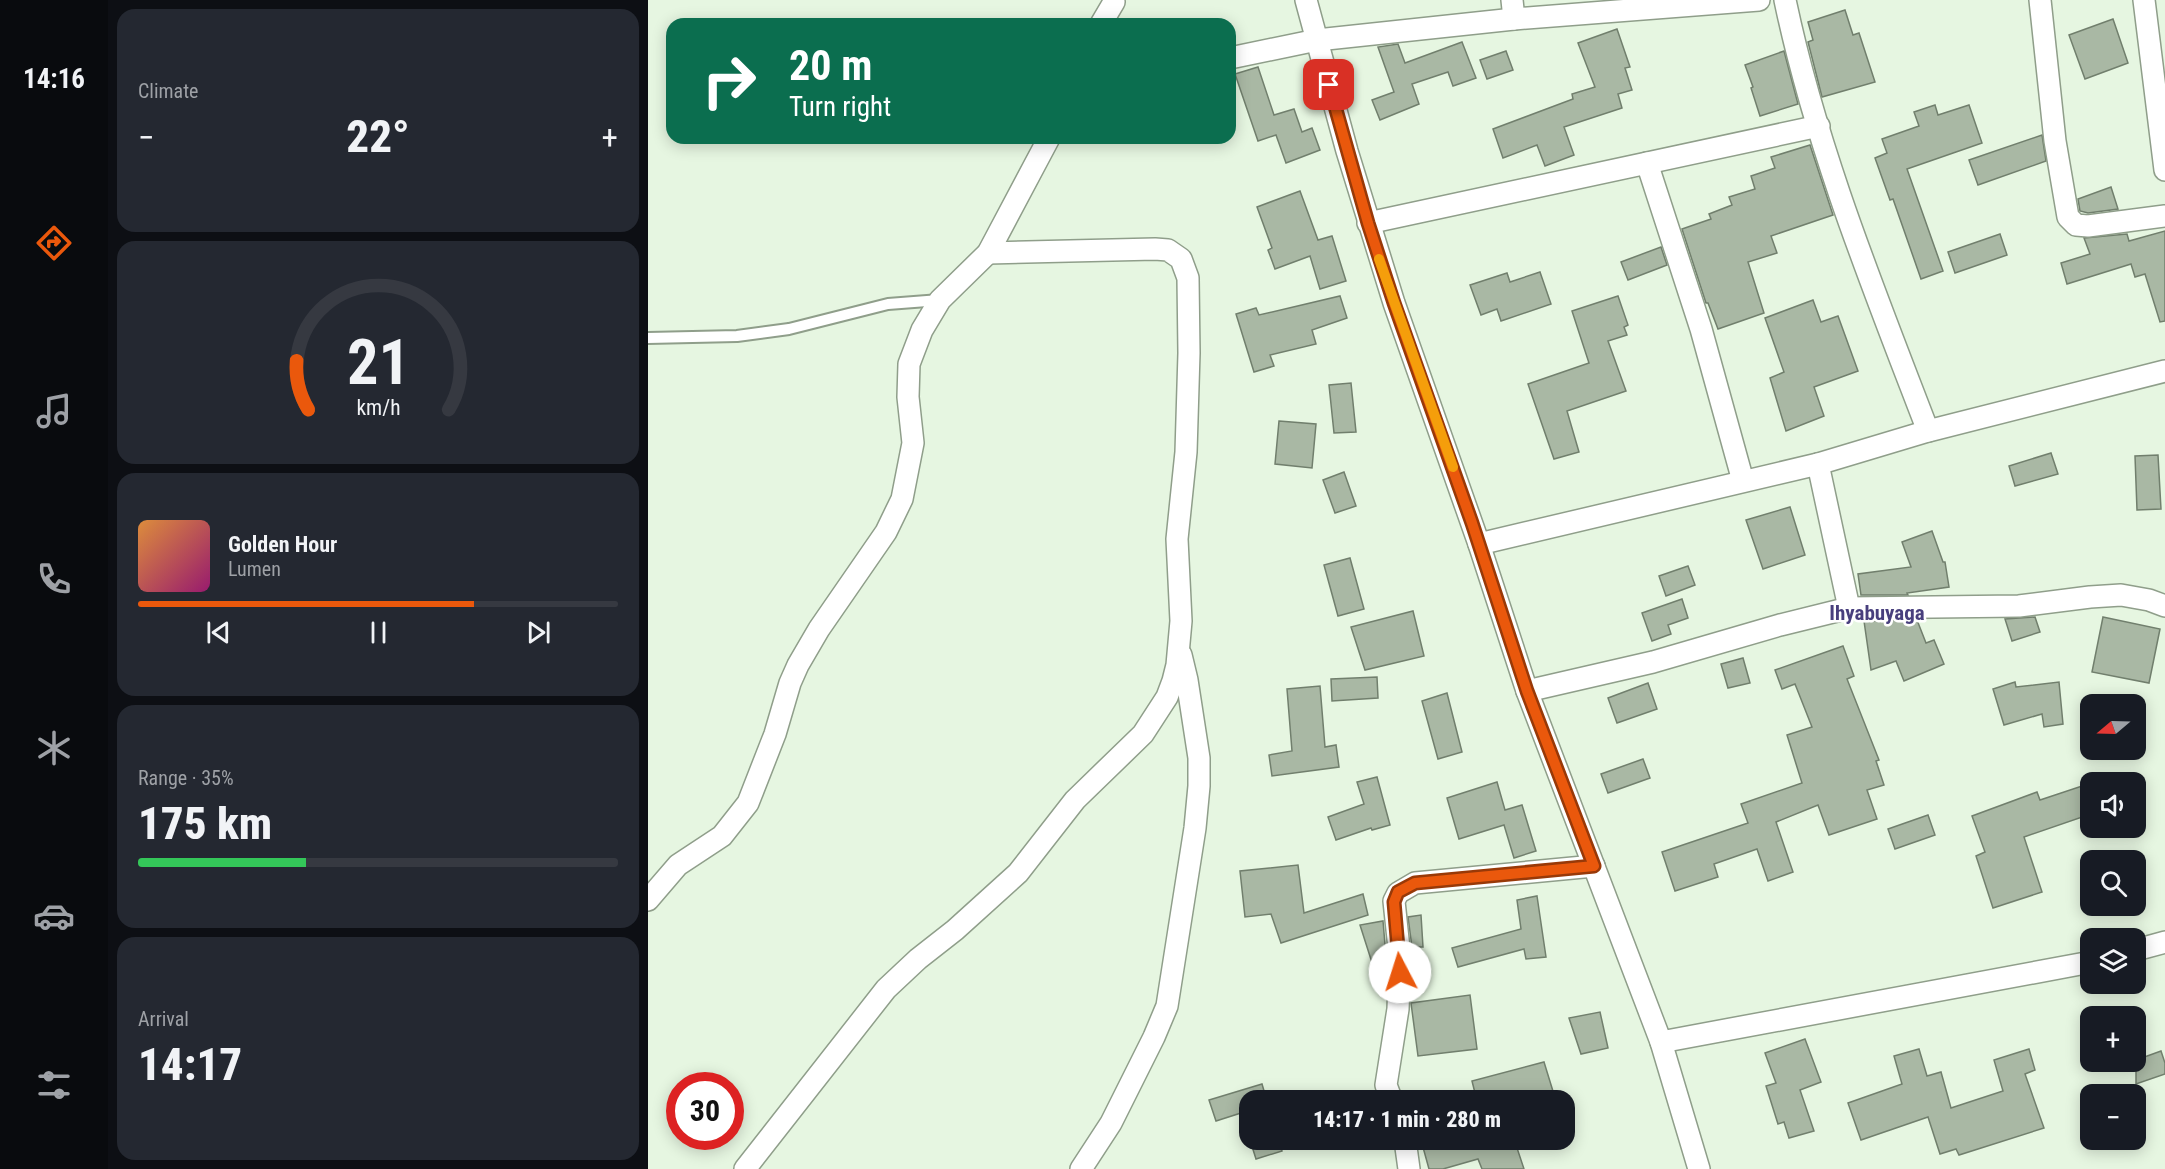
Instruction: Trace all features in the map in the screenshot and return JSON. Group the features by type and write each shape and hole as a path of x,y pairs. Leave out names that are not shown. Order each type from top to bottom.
{"street":[{"path":"1306,0 1368,223 1394,303 1479,544 1527,691 1661,1042 1699,1169"},
{"path":"1236,57 1317,40 1513,10 1759,0"},
{"path":"1785,0 1797,53 1819,126 1876,296 1928,431"},
{"path":"2040,0 2055,141 2068,217 2076,225 2088,226 2165,216"},
{"path":"2144,0 2165,170"},
{"path":"1104,18 1114,1"},
{"path":"1114,1 1114,18"},
{"path":"1368,223 1819,126"},
{"path":"648,900 678,865 722,836 748,803 775,734 798,665 819,629 890,524 902,499 913,443 908,397 909,364 922,330 940,300 988,253 1047,144"},
{"path":"1647,163 1701,329 1743,482"},
{"path":"745,1169 886,989 1018,873 1075,800 1143,734 1167,697 1173,681 1181,621 1177,539 1186,452 1189,353 1188,278 1184,265 1176,254 1168,250 1155,249 988,253"},
{"path":"1479,544 1818,464 1928,431 2165,371"},
{"path":"1818,464 1849,608"},
{"path":"1527,691 1653,662 1780,625 1849,608 2019,606 2121,595 2149,600 2165,606"},
{"path":"1081,1169 1111,1123 1154,1038 1167,1006 1196,828 1199,786 1196,730 1188,680 1178,647"},
{"path":"1388,1090 1386,1084 1400,985 1400,958 1394,902 1398,892 1415,883 1594,866"},
{"path":"2146,947 2165,942"},
{"path":"1661,1042 2080,964"},
{"path":"1406,1150 1409,1169"}],"lane":[{"path":"648,338 737,336 789,329 888,304 940,300"}],"building":[{"path":"1845,10 1853,35 1859,33 1875,82 1822,97 1808,42 1813,40 1808,22"},
{"path":"2113,19 2128,63 2085,79 2069,35"},
{"path":"1617,29 1630,67 1625,68 1632,90 1618,94 1622,108 1564,127 1574,155 1545,166 1537,145 1503,158 1493,129 1573,99 1572,94 1595,87 1578,43"},
{"path":"1462,42 1476,78 1453,86 1448,72 1412,84 1419,104 1380,120 1372,100 1394,92 1378,47 1398,44 1405,63"},
{"path":"1506,51 1513,70 1487,79 1480,60"},
{"path":"1784,51 1798,104 1760,116 1745,65"},
{"path":"1258,67 1274,115 1294,109 1302,132 1312,128 1320,150 1286,163 1276,135 1258,141 1236,74"},
{"path":"1935,105 1938,115 1969,105 1982,143 1907,169 1943,271 1921,279 1893,199 1890,200 1875,158 1887,153 1882,139 1919,126 1914,112"},
{"path":"2042,135 2046,161 1978,185 1969,160"},
{"path":"1810,145 1833,215 1771,236 1777,253 1748,262 1764,313 1718,329 1708,303 1706,303 1682,229 1711,219 1709,214 1732,205 1729,197 1755,189 1751,176 1775,168 1771,157"},
{"path":"2111,187 2118,209 2088,213 2080,211 2078,199"},
{"path":"1300,191 1318,240 1332,236 1346,281 1320,289 1310,256 1275,269 1268,250 1272,248 1257,207"},
{"path":"2165,231 2165,321 2160,322 2145,274 2135,277 2131,264 2067,284 2061,263 2090,254 2084,238 2127,234 2129,241"},
{"path":"2000,234 2007,255 1955,273 1948,252"},
{"path":"1661,247 1667,265 1628,280 1621,262"},
{"path":"1540,272 1551,304 1501,321 1497,309 1481,315 1470,285 1507,273 1510,282"},
{"path":"1340,296 1347,318 1312,330 1316,344 1270,355 1274,366 1254,372 1236,314 1256,308 1259,315"},
{"path":"1618,296 1628,325 1624,327 1627,335 1608,341 1626,391 1567,411 1579,452 1554,459 1528,384 1589,363 1572,311"},
{"path":"1813,300 1821,322 1838,316 1858,371 1814,387 1824,416 1786,431 1770,378 1784,372 1765,318"},
{"path":"1351,383 1356,432 1334,433 1329,385"},
{"path":"1279,421 1316,424 1312,468 1275,464"},
{"path":"2051,453 2058,474 2015,486 2009,466"},
{"path":"2158,455 2161,509 2137,510 2135,456"},
{"path":"1344,472 1356,506 1335,513 1323,480"},
{"path":"1790,507 1805,555 1763,569 1746,520"},
{"path":"1932,531 1943,562 1945,562 1949,587 1907,593 1908,595 1861,595 1858,574 1911,567 1902,542"},
{"path":"1350,558 1364,609 1338,616 1324,565"},
{"path":"1688,566 1695,585 1666,596 1659,576"},
{"path":"1682,599 1688,618 1668,625 1671,634 1652,641 1642,613"},
{"path":"1413,611 1424,656 1365,670 1351,627"},
{"path":"2035,617 2040,632 2012,641 2005,619"},
{"path":"2103,617 2160,629 2149,683 2092,672"},
{"path":"1917,620 1926,643 1934,640 1944,664 1904,681 1896,661 1871,670 1864,621"},
{"path":"1843,646 1854,676 1847,679 1879,760 1876,761 1884,785 1867,790 1877,819 1829,835 1818,805 1776,822 1793,872 1768,881 1757,849 1714,864 1718,877 1675,891 1662,852 1748,823 1741,804 1802,783 1787,735 1812,727 1795,684 1782,689 1775,670"},
{"path":"1743,658 1750,683 1728,688 1721,664"},
{"path":"1377,677 1378,698 1332,701 1331,679"},
{"path":"2015,682 2016,687 2059,682 2063,724 2044,727 2042,714 2004,725 1993,689"},
{"path":"1648,683 1657,709 1617,723 1608,698"},
{"path":"1320,686 1325,747 1336,745 1339,767 1272,776 1269,755 1292,751 1287,689"},
{"path":"1447,693 1462,752 1438,759 1422,701"},
{"path":"1643,759 1650,778 1608,793 1601,774"},
{"path":"1377,777 1390,825 1372,830 1371,828 1336,840 1328,817 1364,804 1357,782"},
{"path":"1497,782 1505,810 1522,805 1536,851 1514,858 1504,825 1459,839 1447,798"},
{"path":"2080,787 2080,818 2024,837 2042,892 1993,908 1976,856 1985,852 1972,816 2037,792 2040,800"},
{"path":"1928,815 1935,835 1895,849 1888,829"},
{"path":"1298,865 1304,913 1363,894 1368,915 1281,943 1271,914 1245,917 1240,871"},
{"path":"1537,896 1546,957 1526,959 1524,949 1458,967 1452,948 1521,929 1517,900"},
{"path":"1421,915 1423,947 1412,947 1408,917"},
{"path":"1383,921 1387,968 1375,972 1360,925"},
{"path":"1470,995 1477,1049 1418,1056 1411,1003"},
{"path":"1600,1012 1608,1048 1581,1054 1569,1018"},
{"path":"1805,1039 1821,1082 1800,1090 1814,1131 1789,1138 1784,1122 1778,1124 1766,1086 1776,1083 1765,1053"},
{"path":"1919,1049 1927,1076 1941,1072 1951,1108 2003,1091 1994,1060 2029,1049 2035,1070 2025,1074 2044,1128 1959,1155 1956,1149 1940,1154 1928,1117 1861,1140 1848,1103 1902,1084 1894,1056"},
{"path":"2161,1051 2165,1063 2165,1074 2136,1084 2136,1072 2146,1072 2146,1056"},
{"path":"1544,1062 1553,1090 1474,1090 1472,1081"},
{"path":"1262,1084 1264,1090 1242,1090"},
{"path":"1239,1091 1239,1114 1216,1121 1209,1100"},
{"path":"1253,1150 1282,1150 1282,1151 1256,1159"},
{"path":"1424,1150 1518,1150 1524,1169 1482,1169 1478,1159 1443,1169 1429,1169"}],"slow traffic":[{"path":"1379,259 1453,467"}],"district":[{"name":"Ihyabuyaga","path":"1877,613"}],"route":[{"path":"1329,85 1368,223 1394,303 1472,523 1527,691 1594,866 1466,877 1415,883 1405,887 1395,896 1394,902 1400,972"}]}
